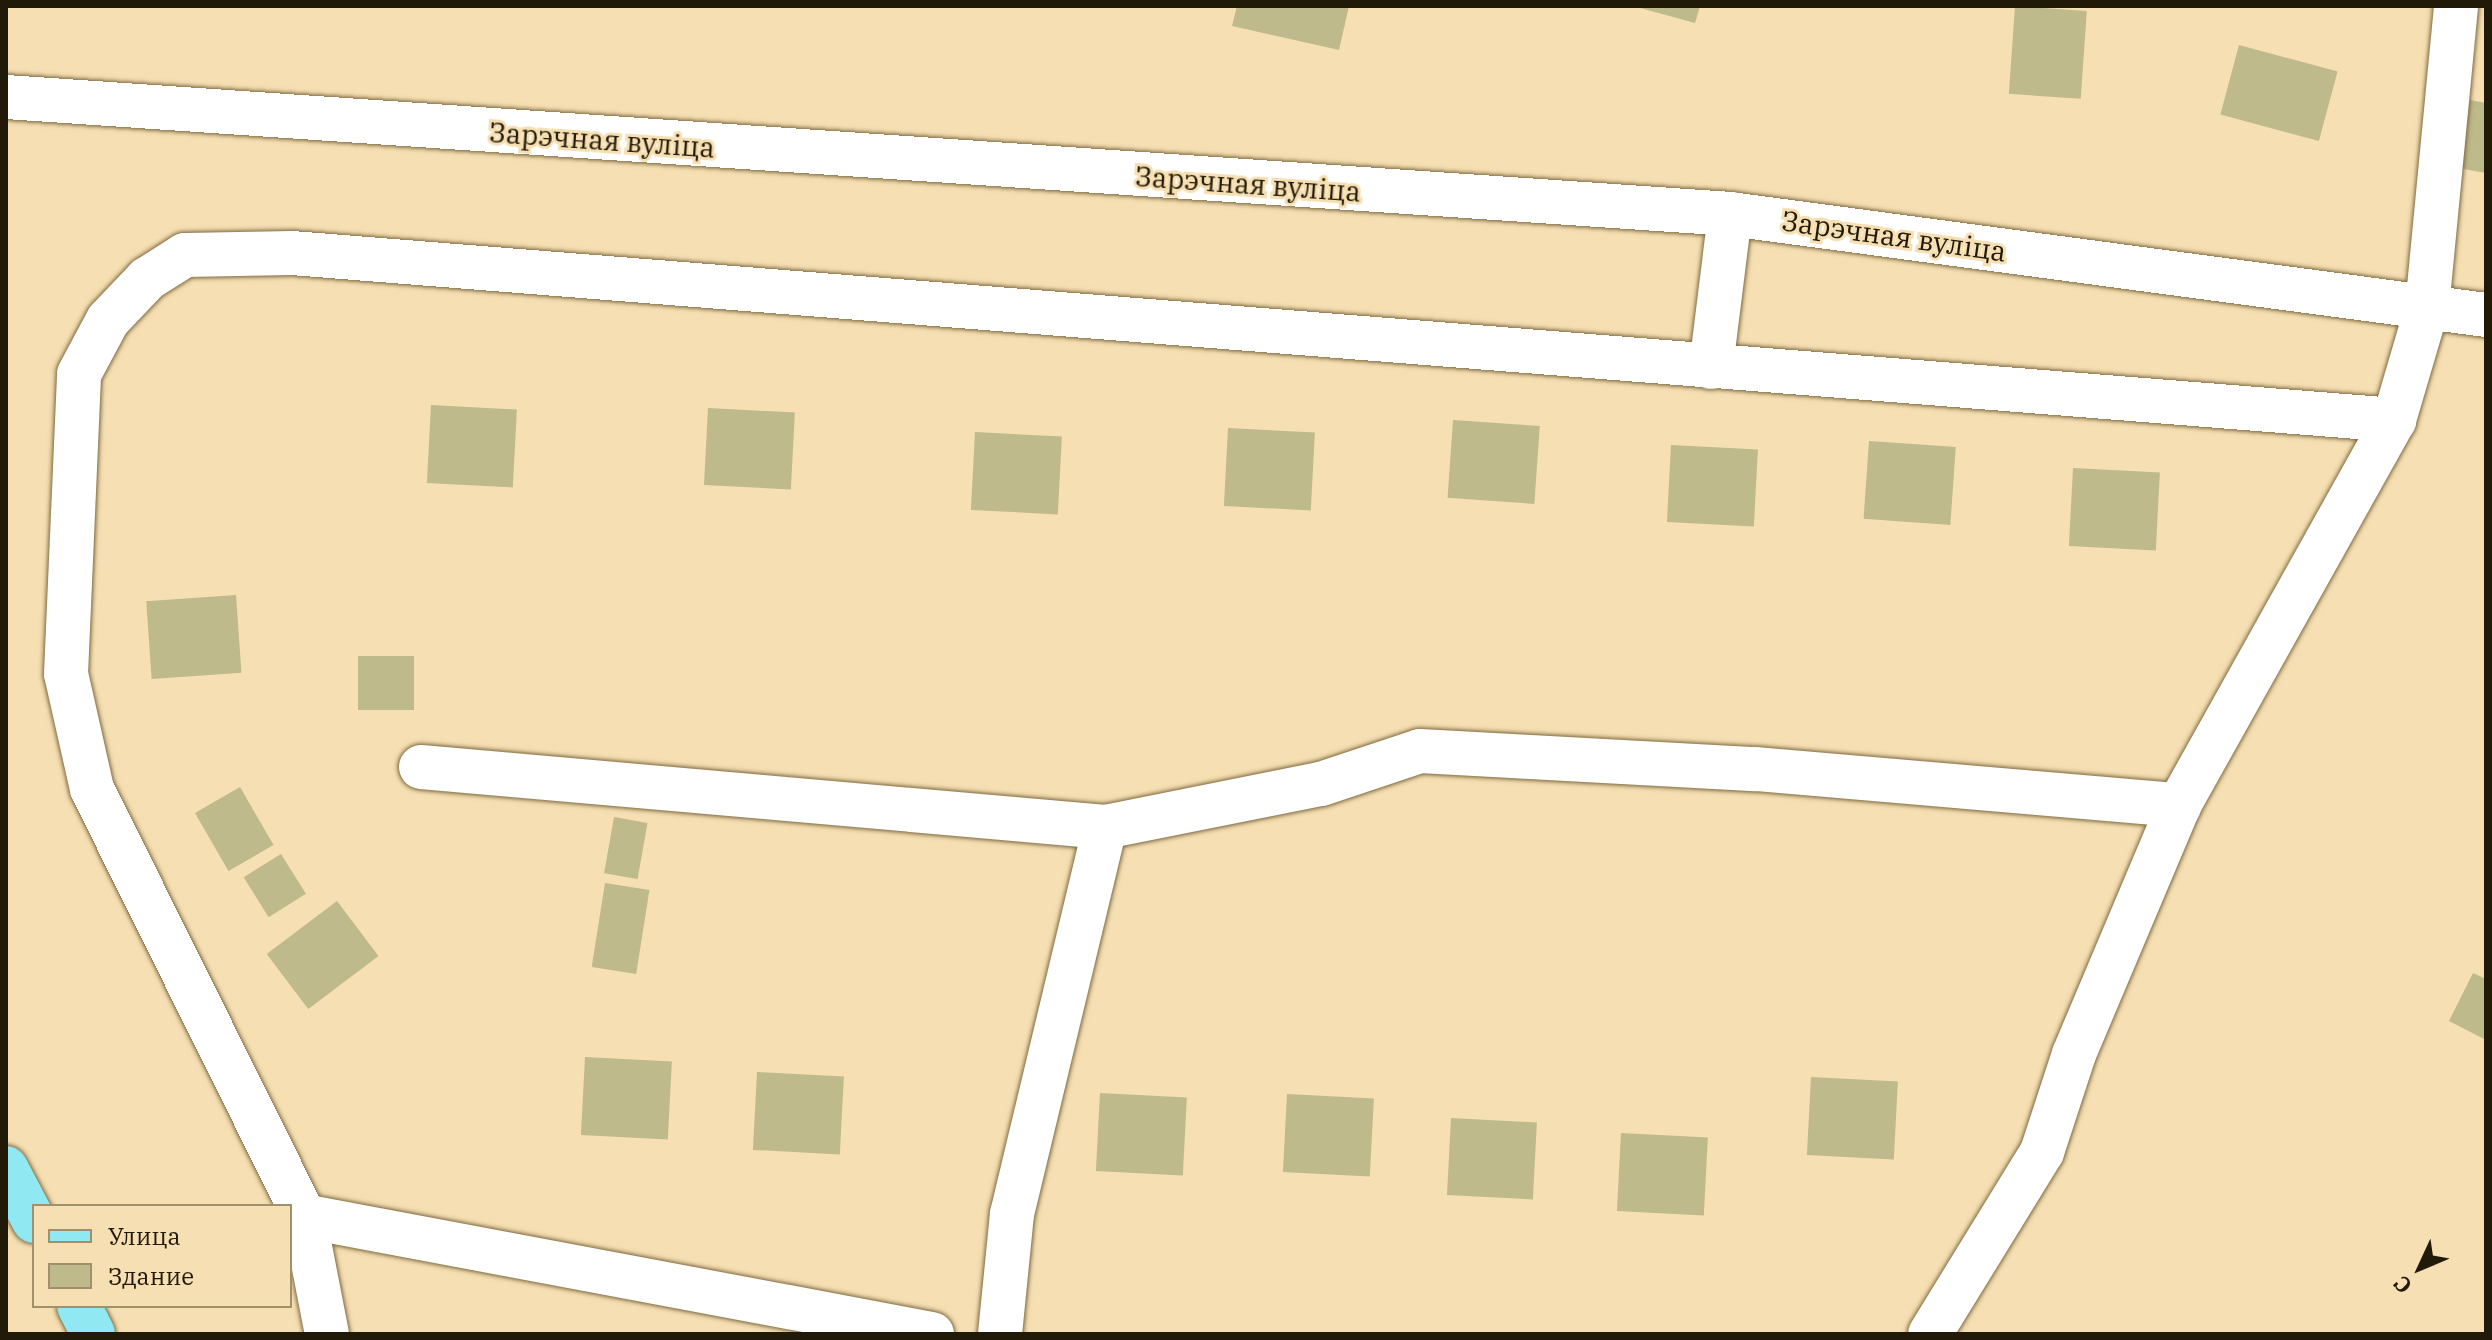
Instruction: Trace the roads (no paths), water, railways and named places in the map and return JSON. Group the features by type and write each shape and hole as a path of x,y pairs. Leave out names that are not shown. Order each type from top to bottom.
{"main road":[{"path":"6,1168 32,1217"},
{"path":"80,1308 93,1334"}],"street":[{"path":"1930,1334 2042,1152 2074,1054 2179,805 2394,420 2427,308 2456,6"},
{"name":"Зарэчная вуліца","path":"6,97 1730,214 2486,315"},
{"path":"1711,367 1730,214"},
{"path":"327,1334 304,1216 92,789 66,674 79,374 108,320 147,279 185,255 292,253 438,262 2394,420"},
{"path":"421,767 1105,827 1321,784 1420,751 1756,769 2179,805"},
{"path":"1000,1334 1012,1214 1105,827"},
{"path":"304,1216 932,1334"}]}
